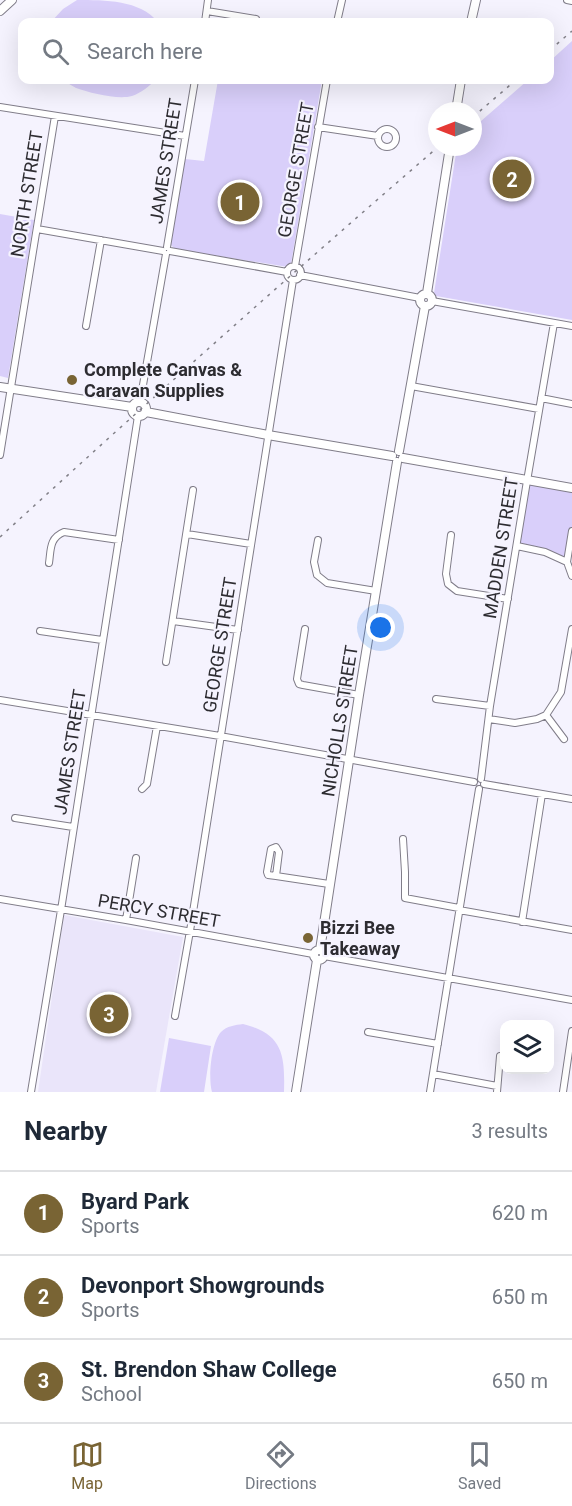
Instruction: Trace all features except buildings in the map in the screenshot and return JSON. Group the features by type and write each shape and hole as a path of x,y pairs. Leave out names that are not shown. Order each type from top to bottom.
{"street":[{"path":"0,11 12,0"},
{"path":"206,18 208,0"},
{"path":"339,18 342,0"},
{"path":"472,18 476,0"},
{"path":"567,0 572,1"},
{"path":"207,11 250,18"},
{"name":"JAMES STREET","path":"140,402 194,84"},
{"name":"GEORGE STREET","path":"295,266 326,84"},
{"path":"457,102 460,84"},
{"path":"0,107 185,136"},
{"name":"NORTH STREET","path":"0,455 55,116"},
{"path":"318,127 378,136"},
{"path":"423,296 448,156"},
{"path":"37,229 287,272"},
{"path":"86,326 101,240"},
{"path":"295,266 300,269 297,279 289,277 287,272 295,266"},
{"path":"300,275 431,297 428,303 572,326"},
{"name":"GEORGE STREET","path":"175,1016 293,279"},
{"name":"NICHOLLS STREET","path":"296,1092 398,457 428,303"},
{"name":"MADDEN STREET","path":"430,1092 481,784 490,706 554,323"},
{"path":"411,386 539,409"},
{"path":"0,387 132,407 140,402 146,406 146,412 143,416 138,416 134,414 132,407"},
{"path":"541,398 572,404"},
{"path":"146,412 572,488"},
{"name":"JAMES STREET","path":"31,1092 138,416"},
{"path":"166,662 193,490"},
{"path":"572,531 567,562 572,576"},
{"path":"49,563 54,538 64,532 119,540"},
{"path":"187,534 250,544"},
{"path":"451,536 446,574 448,584 457,591 508,599"},
{"path":"318,540 314,562 317,575 327,583 376,591"},
{"path":"517,546 545,552 567,562"},
{"path":"173,621 238,630"},
{"path":"489,719 515,723 546,715 561,692 569,661 572,628"},
{"path":"305,629 297,679 299,684 359,694"},
{"path":"40,631 102,640"},
{"path":"0,699 474,782 475,788 481,784 572,800"},
{"path":"436,699 490,706"},
{"path":"546,715 564,739"},
{"path":"142,789 147,784 157,726"},
{"path":"522,922 542,794"},
{"path":"15,818 73,827"},
{"path":"403,839 405,898 572,930"},
{"path":"126,920 136,858"},
{"path":"276,876 329,884"},
{"name":"PERCY STREET","path":"0,899 572,1000"},
{"path":"368,1032 438,1044"},
{"path":"563,1092 572,1032"},
{"path":"433,1074 497,1089 500,1056"}],"shaded area":[{"path":"77,0 110,1 132,5 153,18 55,18"},
{"path":"572,41 572,320 436,296 434,293 456,156 482,156 482,120 523,84 554,84 554,57"},
{"path":"70,84 151,84 135,95 126,97 104,95"},
{"path":"217,84 321,84 291,264 288,267 175,249 171,245 185,159 204,161"},
{"path":"0,214 34,220 8,378 0,376"},
{"path":"527,481 572,488 572,531 567,562 517,546"},
{"path":"64,915 183,937 156,1092 38,1092"},
{"path":"243,1024 266,1034 279,1048 284,1067 284,1092 212,1092 211,1061 218,1037 226,1028"},
{"path":"169,1038 211,1046 204,1092 160,1092"}],"railway":[{"path":"554,47 572,31"},
{"path":"482,109 511,84"},
{"path":"0,537 108,438 428,156"}],"place":[{"name":"Devonport Showgrounds","path":"512,179"},
{"name":"Byard Park","path":"240,202"},
{"name":"Complete Canvas & Caravan Supplies","path":"72,380"},
{"name":"Bizzi Bee Takeaway","path":"308,938"},
{"name":"St. Brendon Shaw College","path":"109,1014"}]}
